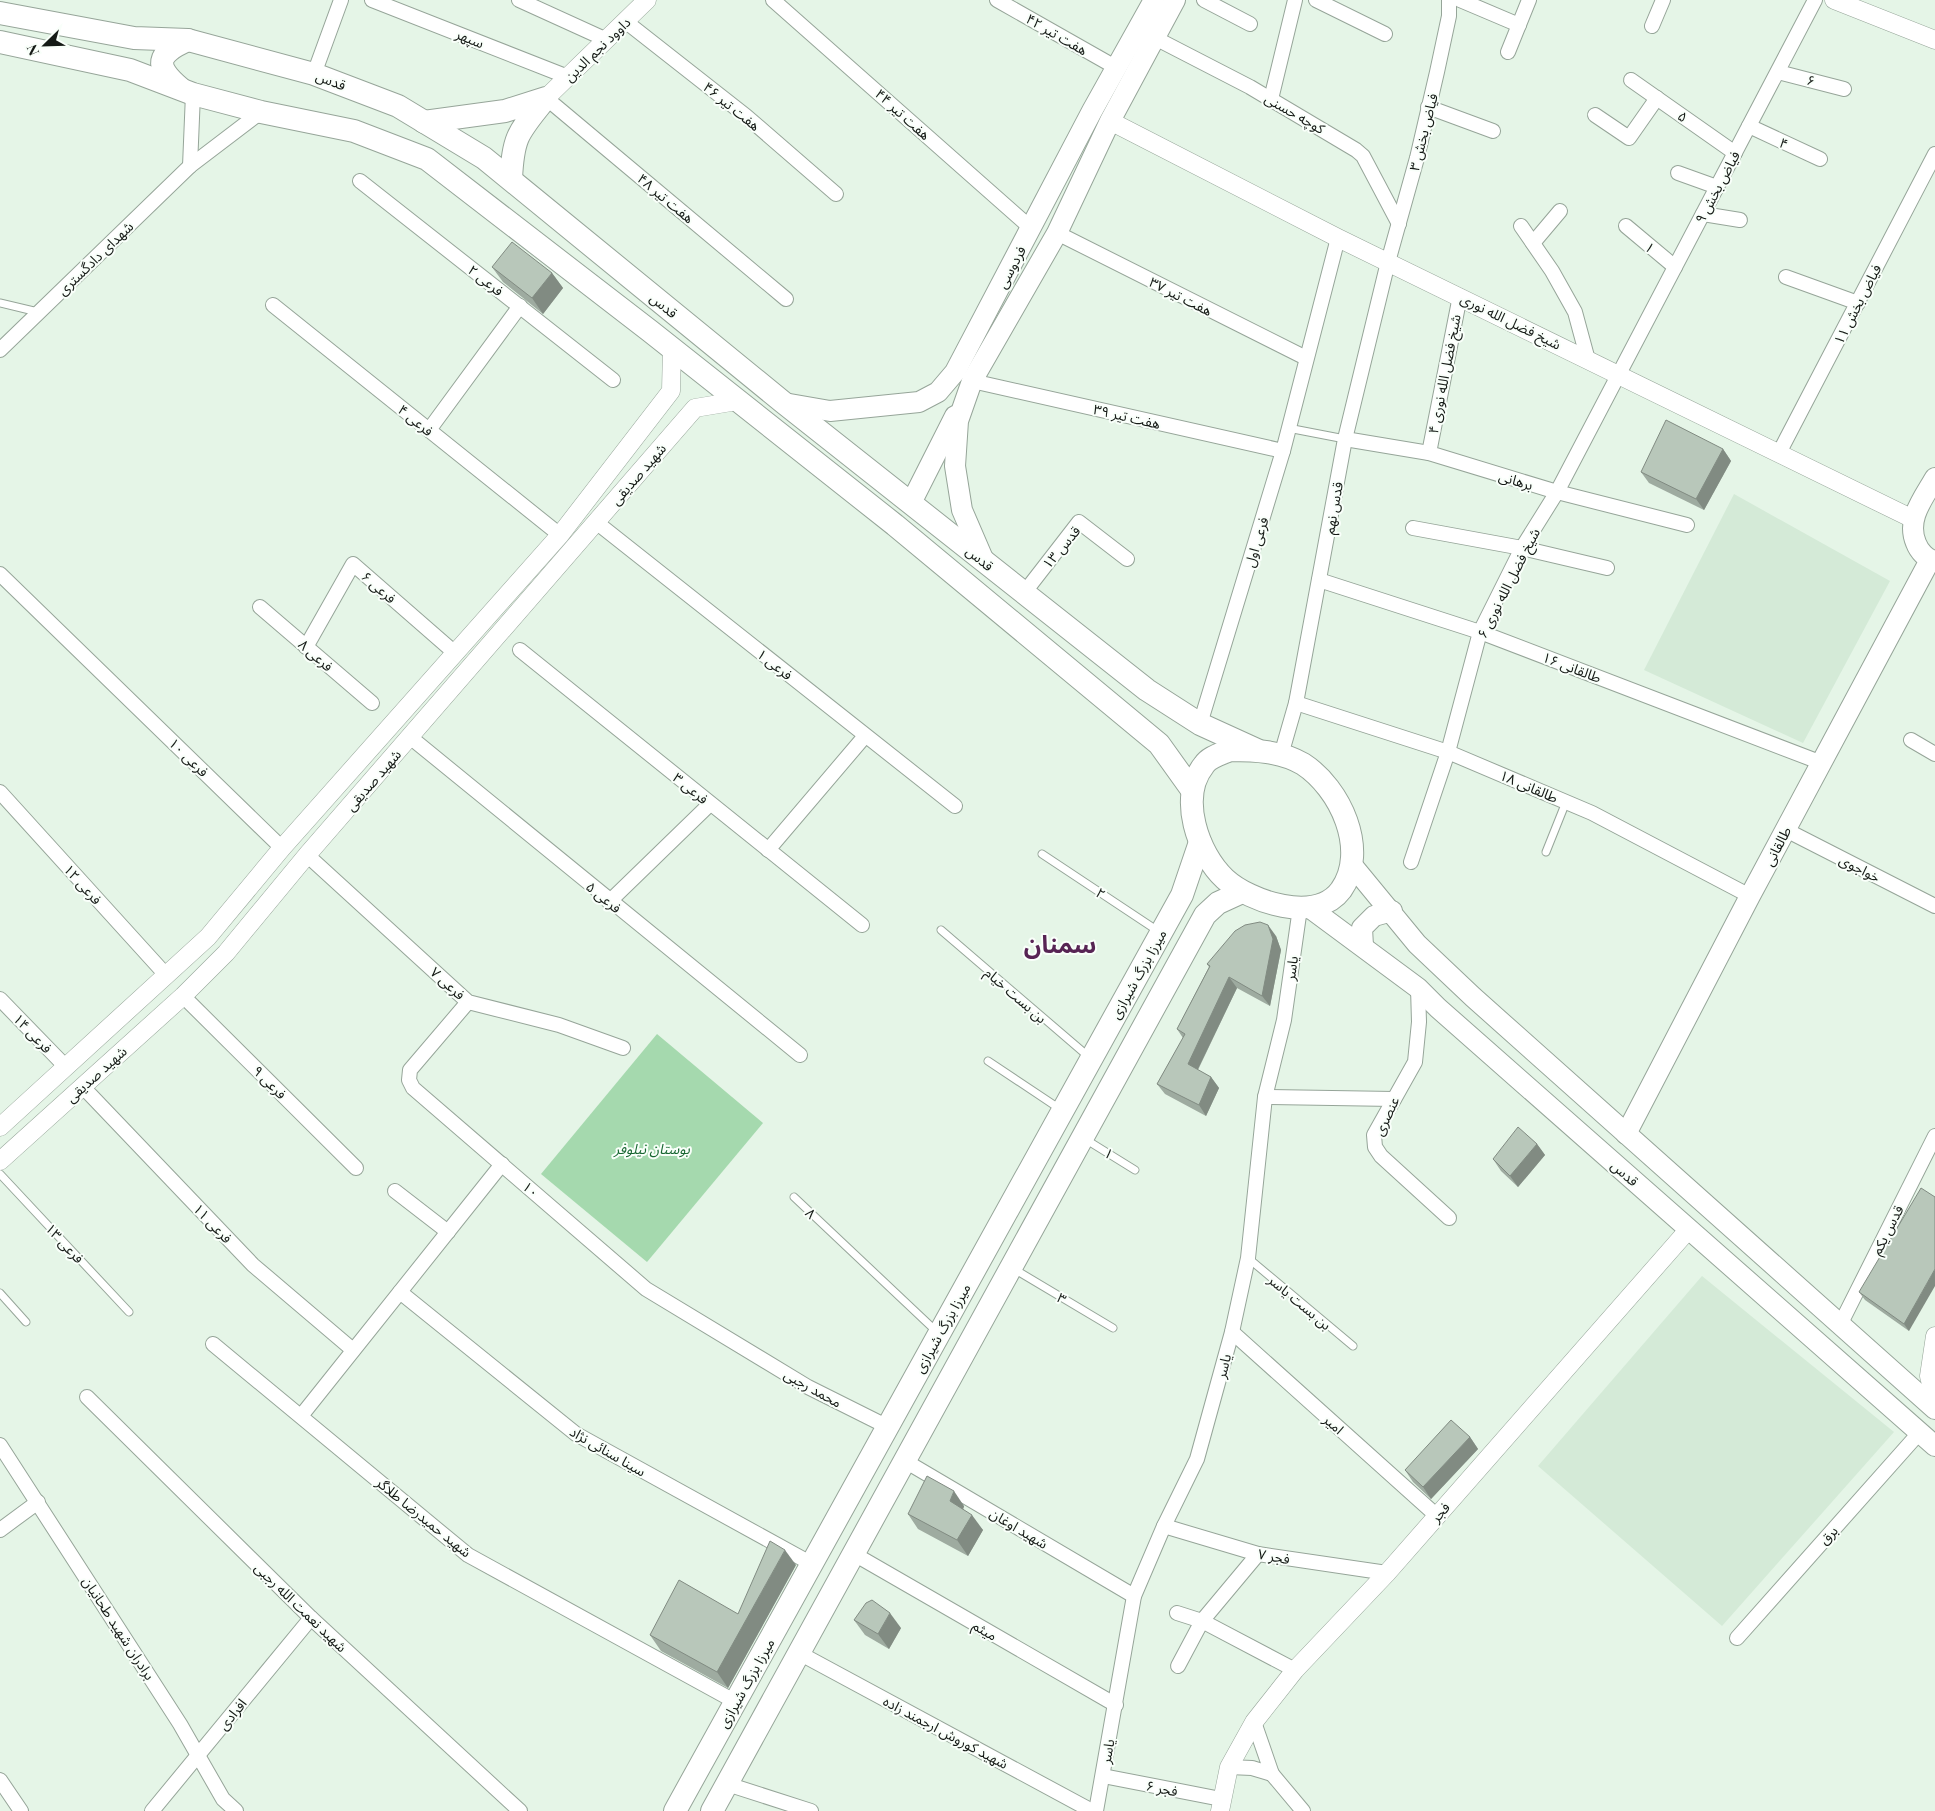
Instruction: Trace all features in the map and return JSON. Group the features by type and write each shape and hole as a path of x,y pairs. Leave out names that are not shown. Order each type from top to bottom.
{"main road":[{"name":"فردوسی","path":"911,503 972,381 1056,233 1101,116 1117,68 1154,0"},
{"name":"فردوسی","path":"784,403 830,411 919,402 938,392 955,372 1032,229 1101,116 1155,38 1175,0"},
{"name":"قدس","path":"0,13 134,38 188,40 314,74 386,102 424,122 484,158 511,179 784,403 1147,690 1200,724 1257,750"},
{"path":"188,40 172,47 164,56 162,66 166,75 188,92"},
{"name":"قدس","path":"0,42 130,70 188,92 261,112 316,122 372,136 426,159 672,348 895,525 1159,744 1192,790"},
{"path":"424,122 505,112 546,98"},
{"path":"511,179 512,150 519,131 546,98"},
{"path":"372,136 380,135 388,127 390,118 386,102"},
{"name":"فردوسی","path":"972,381 958,421 955,466 962,510 984,561"},
{"path":"1933,561 1919,549 1912,535 1913,519 1935,478"},
{"path":"895,525 911,503"},
{"name":"طالقانی","path":"1626,1134 1750,896 1933,561"},
{"path":"1230,750 1257,750 1281,755 1302,764 1319,777 1333,794 1343,814 1350,837 1352,865 1340,891 1325,902 1305,908 1287,907 1242,892 1224,878 1210,862 1200,842 1194,818 1192,790 1204,764 1230,750"},
{"name":"میرزا بزرگ شیرازی","path":"675,1811 1182,895 1200,842"},
{"path":"1352,865 1392,911 1417,944 1473,997 1935,1408"},
{"path":"712,1811 1205,915 1218,903 1242,892"},
{"name":"قدس","path":"1305,908 1363,946 1418,988 1438,1008 1935,1446"},
{"path":"1363,946 1362,928 1374,916 1392,911"},
{"path":"1103,1037 1129,1054"},
{"path":"1920,1432 1935,1414"}],"street":[{"path":"314,74 341,0"},
{"name":"سپهر","path":"372,0 568,77"},
{"path":"519,0 607,40"},
{"name":"داوود نجم الدین","path":"546,98 647,0"},
{"name":"هفت تیر ۴۴","path":"773,0 1032,229"},
{"name":"هفت تیر ۴۲","path":"996,0 1117,68"},
{"path":"1204,0 1250,24"},
{"path":"1272,99 1295,0"},
{"path":"1316,0 1386,34"},
{"name":"فیاض بخش ۳","path":"1388,262 1428,107 1449,16 1449,0"},
{"path":"1460,0 1519,25"},
{"path":"1508,52 1529,0"},
{"path":"1652,26 1663,0"},
{"name":"فیاض بخش ۹","path":"1618,375 1815,0"},
{"path":"1834,0 1935,40"},
{"name":"هفت تیر ۴۶","path":"625,21 746,116 836,194"},
{"name":"کوچه حسنی","path":"1155,38 1272,99 1347,144 1363,156 1399,224"},
{"name":"۶","path":"1778,72 1844,89"},
{"name":"۵","path":"1631,80 1735,153"},
{"path":"188,92 190,166"},
{"name":"هفت تیر ۴۸","path":"546,98 786,299"},
{"path":"1595,115 1629,138 1657,98"},
{"path":"1428,107 1493,131"},
{"name":"شهدای دادگستری","path":"0,350 190,166 261,112"},
{"name":"شیخ فضل الله نوری","path":"1101,116 1338,238 1913,519"},
{"name":"۴","path":"1749,126 1820,159"},
{"name":"فیاض بخش ۱۱","path":"1780,454 1935,154"},
{"path":"1678,173 1717,187"},
{"name":"فرعی ۲","path":"360,181 613,380"},
{"path":"1533,243 1560,211"},
{"path":"1703,214 1740,220"},
{"path":"1521,226 1552,272 1575,312 1588,360"},
{"name":"۱","path":"1626,226 1675,267"},
{"name":"هفت تیر ۳۷","path":"1056,233 1306,358"},
{"name":"فرعی اول","path":"1200,724 1283,451 1338,238"},
{"name":"قدس نهم","path":"1281,755 1296,703 1345,439 1388,262"},
{"path":"1786,277 1858,303"},
{"name":"شیخ فضل الله نوری ۴","path":"1429,453 1460,296"},
{"name":"فرعی ۴","path":"273,305 560,535"},
{"path":"430,430 520,306"},
{"name":"شهید صدیقی","path":"1,1124 208,937 282,848 560,535 671,391 672,348"},
{"name":"شیخ فضل الله نوری ۶","path":"1411,862 1448,752 1480,632 1522,548 1557,492 1618,375"},
{"name":"هفت تیر ۳۹","path":"972,381 1283,451"},
{"name":"شهید صدیقی","path":"0,1161 183,996 226,954 308,856 695,408 737,401"},
{"name":"برهانی","path":"1345,439 1429,453 1557,492 1687,525"},
{"path":"634,441 654,455"},
{"name":"فرعی ۱","path":"596,522 955,806"},
{"name":"قدس ۱۳","path":"1024,593 1079,522 1127,559"},
{"path":"1413,528 1522,548 1607,568"},
{"name":"فرعی ۶","path":"306,647 353,564 455,653"},
{"name":"فرعی ۱۰","path":"0,574 282,848"},
{"name":"طالقانی ۱۶","path":"1319,580 1480,632 1822,763"},
{"name":"فرعی ۸","path":"260,607 372,703"},
{"name":"فرعی ۳","path":"520,650 862,926"},
{"name":"طالقانی ۱۸","path":"1296,703 1448,752 1592,813 1750,896"},
{"path":"768,850 865,736"},
{"name":"فرعی ۵","path":"410,738 609,902 800,1055"},
{"path":"1911,740 1935,754"},
{"name":"فرعی ۱۲","path":"0,792 166,975"},
{"path":"609,902 710,804"},
{"name":"خواجوی","path":"1786,830 1935,905"},
{"name":"فرعی ۷","path":"308,856 468,1002 558,1024 623,1048"},
{"name":"یاسر","path":"1096,1811 1134,1596 1164,1526 1197,1459 1232,1332 1248,1258 1265,1097 1284,1020 1305,908"},
{"name":"عنصری","path":"1418,988 1419,1022 1415,1062 1374,1135 1375,1147 1381,1156 1448,1218"},
{"name":"فرعی ۹","path":"183,996 356,1168"},
{"name":"فرعی ۱۴","path":"0,999 66,1067"},
{"name":"۱۰","path":"468,1002 410,1070 410,1080 413,1088 646,1290 741,1346"},
{"path":"66,1067 82,1086"},
{"name":"فرعی ۱۱","path":"82,1086 253,1265 353,1350"},
{"path":"1265,1097 1394,1098"},
{"name":"قدس یکم","path":"1840,1325 1935,1136"},
{"path":"300,1416 502,1164"},
{"path":"395,1191 448,1232"},
{"name":"فجر","path":"1220,1805 1230,1767 1254,1722 1295,1670 1387,1573 1689,1229"},
{"name":"سینا سنائی نژاد","path":"400,1292 576,1434 812,1564"},
{"name":"امیر","path":"1232,1332 1437,1516"},
{"path":"1935,1336 1929,1376 1935,1400"},
{"name":"شهید حمیدرضا طلاگر","path":"213,1344 468,1555 736,1702"},
{"name":"محمد رجبی","path":"741,1346 808,1387 888,1427"},
{"name":"شهید نعمت الله رجبی","path":"87,1397 311,1618 520,1811"},
{"name":"برق","path":"1737,1638 1920,1432"},
{"name":"برادران شهید طحانیان","path":"0,1445 180,1724 223,1799 236,1811"},
{"name":"شهید اوغان","path":"905,1461 1134,1596"},
{"path":"0,1530 38,1502"},
{"name":"فجر ۷","path":"1164,1526 1258,1554 1387,1573"},
{"name":"میثم","path":"854,1554 1116,1705"},
{"path":"1178,1666 1202,1622 1258,1554"},
{"path":"1177,1613 1202,1622 1295,1670"},
{"name":"افرادی","path":"152,1811 311,1618"},
{"name":"شهید کوروش ارجمند زاده","path":"799,1652 1092,1811"},
{"path":"1254,1722 1272,1774 1304,1811"},
{"path":"1230,1767 1252,1768 1272,1774"},
{"name":"فجر ۶","path":"1103,1776 1220,1805"},
{"path":"0,1780 21,1811"},
{"path":"727,1784 811,1811"}],"lane":[{"path":"0,303 38,312"},
{"path":"1288,428 1345,439"},
{"path":"1546,852 1566,802"},
{"name":"۲","path":"1042,854 1161,933"},
{"name":"بن بست خیام","path":"941,930 1091,1059"},
{"path":"988,1061 1062,1111"},
{"name":"۱","path":"1083,1137 1135,1170"},
{"name":"فرعی ۱۳","path":"0,1174 129,1312"},
{"name":"۸","path":"794,1197 939,1334"},
{"name":"بن بست یاسر","path":"1248,1258 1353,1346"},
{"name":"۳","path":"1011,1268 1113,1328"},
{"path":"0,1293 26,1322"}],"shaded area":[{"path":"1734,494 1890,581 1803,743 1644,670"},
{"path":"1702,1276 1894,1432 1722,1626 1538,1466"}],"green space":[{"name":"بوستان نیلوفر","path":"657,1034 763,1123 647,1262 541,1174"}],"building":[{"path":"512,242 552,273 532,298 492,267"},
{"path":"1666,420 1723,449 1696,499 1641,472"},
{"path":"1260,922 1268,925 1273,939 1262,996 1229,977 1188,1064 1211,1077 1199,1105 1157,1084 1185,1034 1177,1029 1210,966 1207,964 1235,931 1245,925"},
{"path":"1518,1127 1537,1144 1510,1176 1493,1159"},
{"path":"1921,1188 1935,1197 1935,1269 1904,1324 1859,1292"},
{"path":"1451,1420 1470,1437 1423,1487 1405,1470"},
{"path":"927,1476 954,1491 950,1501 972,1515 957,1540 908,1514"},
{"path":"770,1541 785,1550 717,1672 650,1635 679,1580 738,1614"},
{"path":"872,1600 890,1613 878,1634 854,1620 866,1603"}],"district":[{"name":"سمنان","path":"1060,943"}]}
